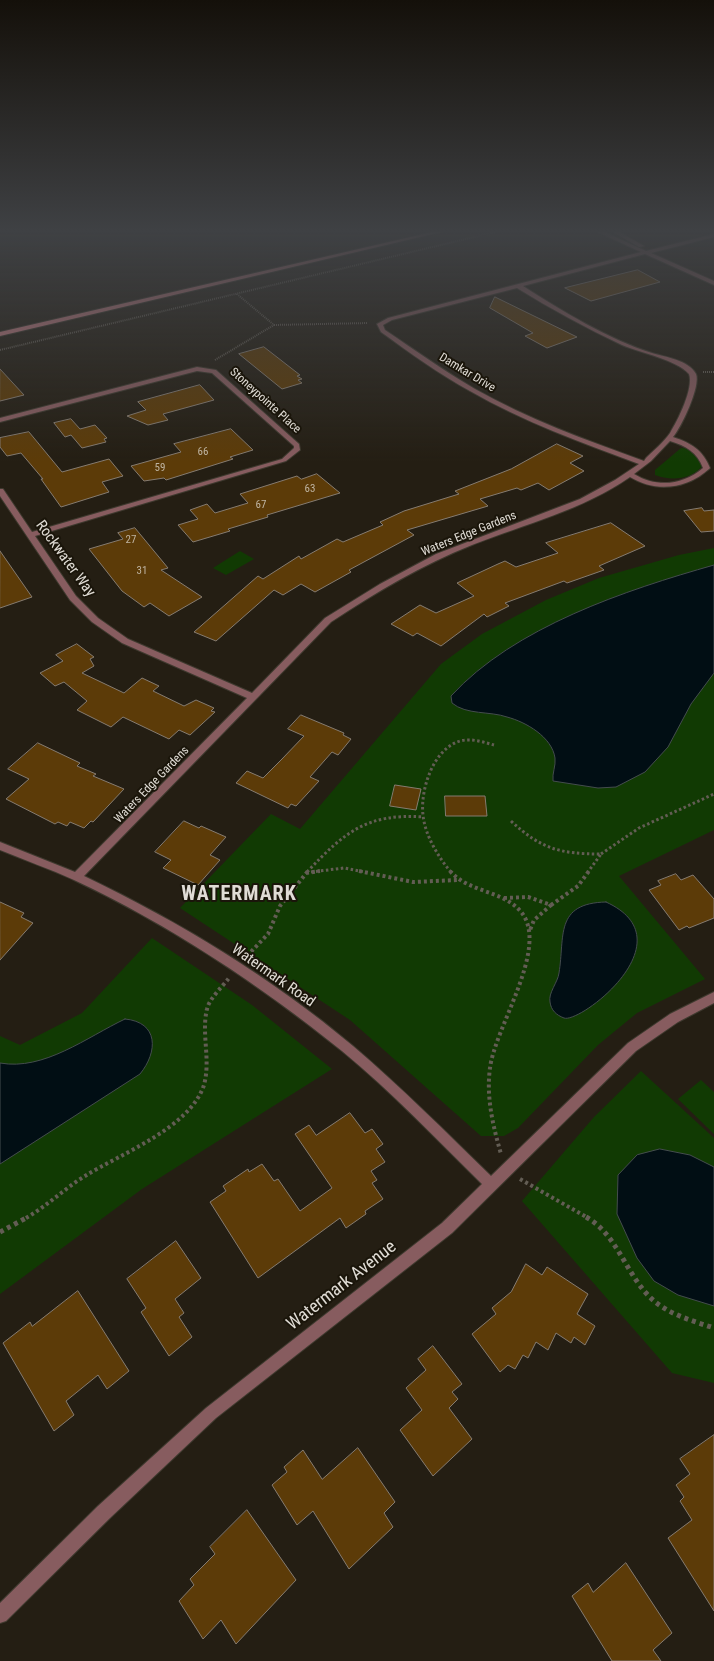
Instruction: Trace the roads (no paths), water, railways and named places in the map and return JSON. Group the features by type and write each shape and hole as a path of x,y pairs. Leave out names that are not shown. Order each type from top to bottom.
{"street":[{"path":"0,334 118,307"},
{"name":"Damkar Drive","path":"438,307 390,319 380,324 382,331 419,357 485,397 564,433 644,463"},
{"name":"Waters Edge Gardens","path":"77,877 328,620 378,587 439,556 492,534 560,510 603,490 644,463 668,438 681,419 691,391 694,378 688,368 598,332 553,307"},
{"name":"Stoneypointe Place","path":"0,420 207,368 214,371 297,445 298,449 284,460 31,536"},
{"path":"630,474 640,481 661,485 682,484 699,477 707,468 703,456 688,445 668,438"},
{"name":"Rockwater Way","path":"0,490 73,598 102,625 125,642 253,697"},
{"name":"Watermark Road","path":"0,846 77,877 176,929 237,967 326,1032 391,1089 492,1185"},
{"name":"Watermark Avenue","path":"0,1616 104,1512 211,1413 447,1228 632,1047 674,1018 714,997"}],"district":[{"name":"WATERMARK","path":"239,895"}]}
